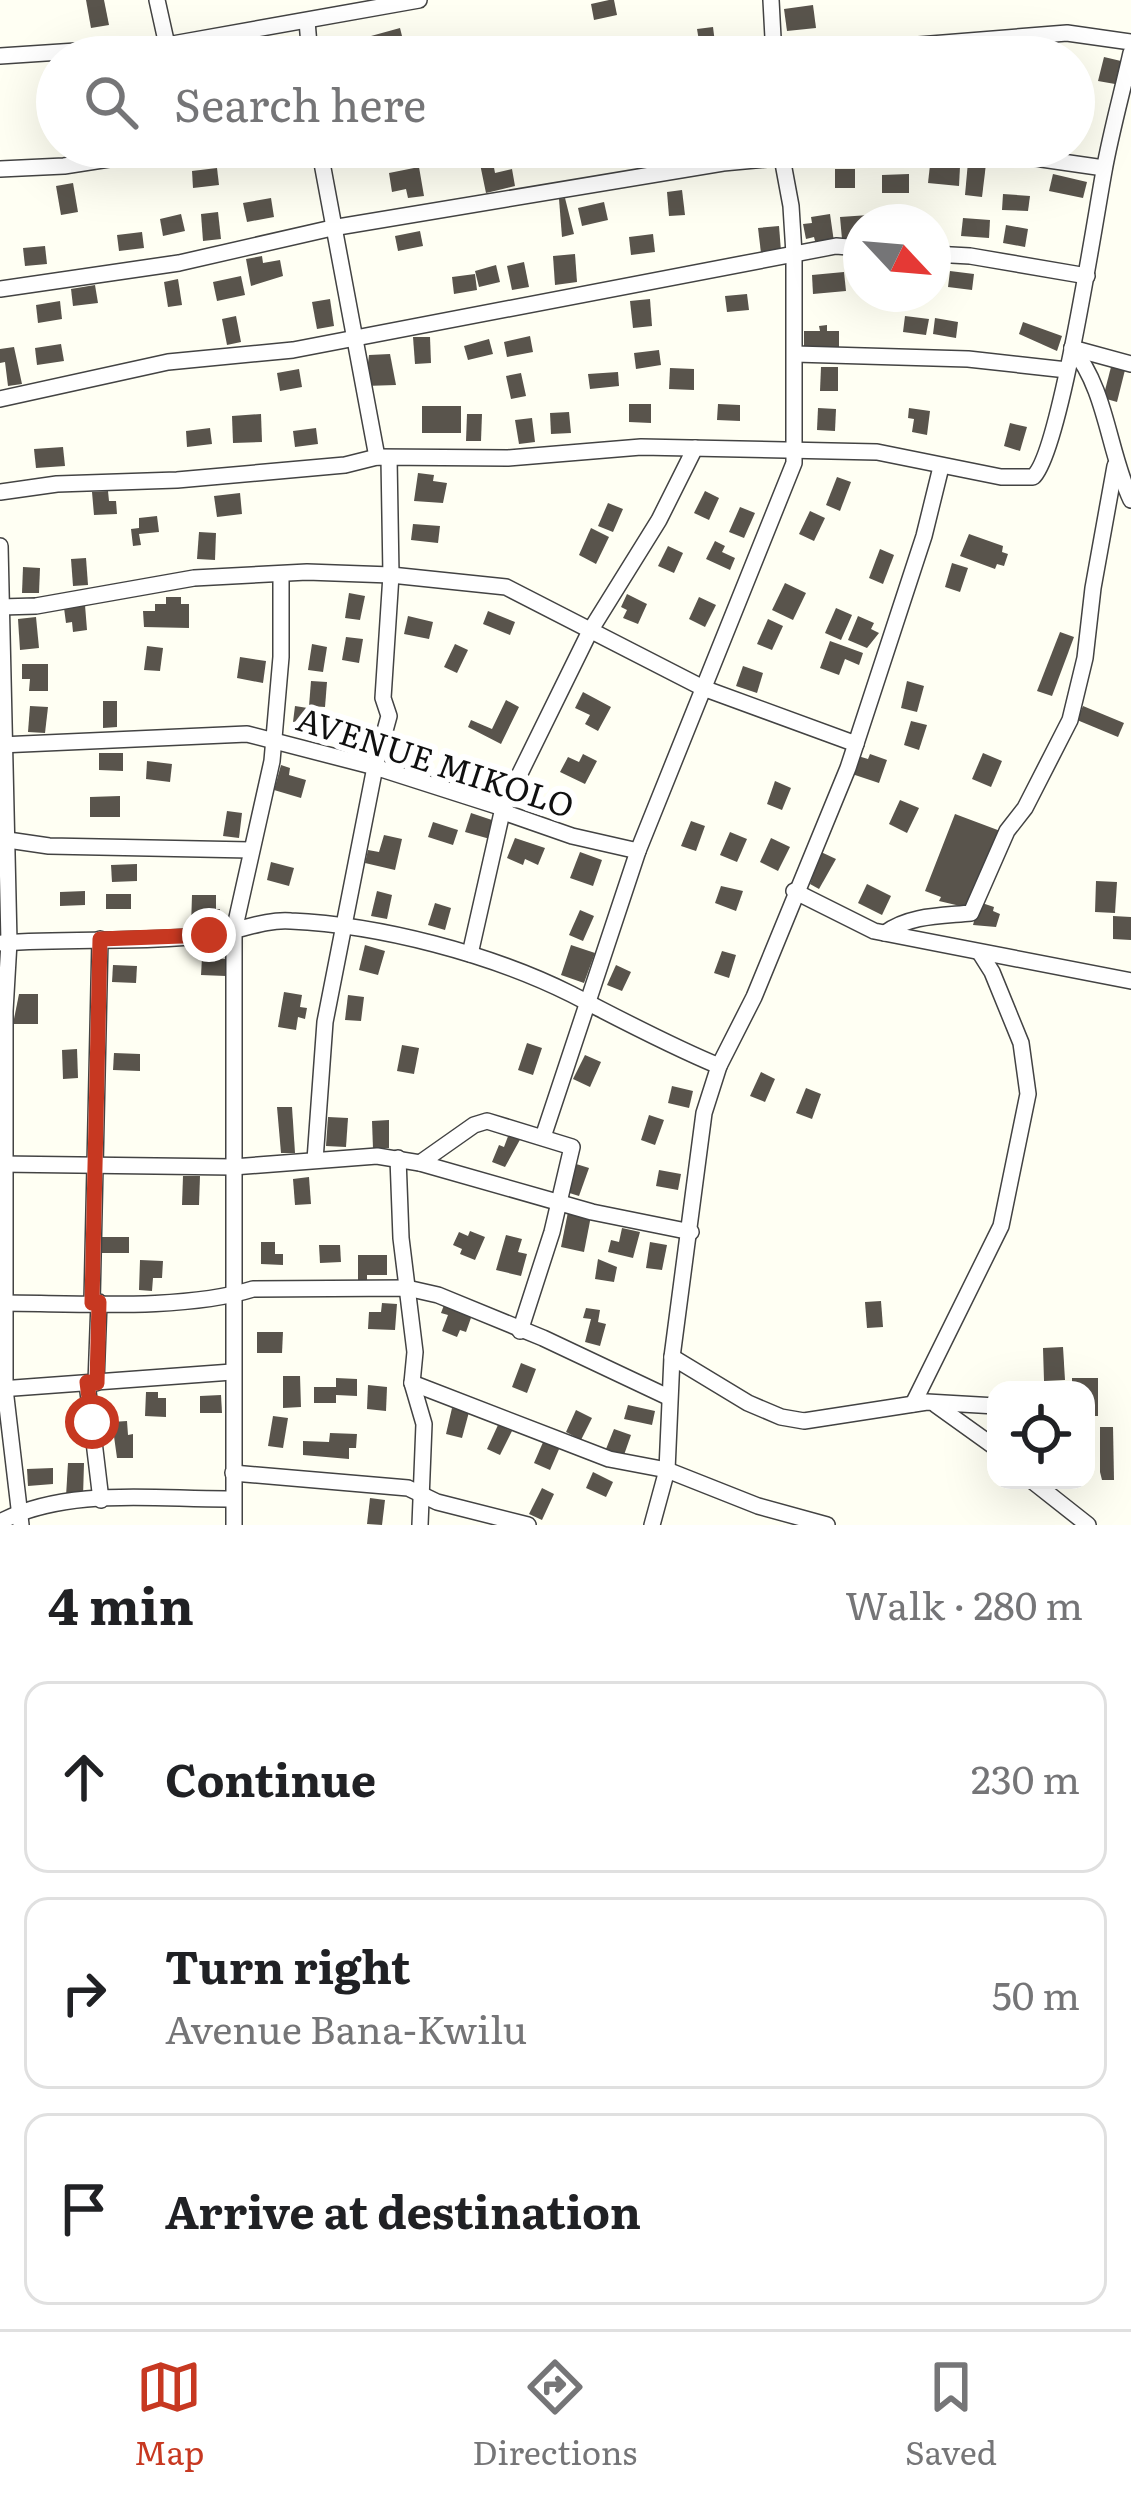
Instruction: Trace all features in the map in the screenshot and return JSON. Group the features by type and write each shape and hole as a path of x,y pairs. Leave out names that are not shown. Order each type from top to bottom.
{"street":[{"path":"158,0 164,36"},
{"path":"310,0 311,36"},
{"path":"220,36 419,0"},
{"path":"771,0 772,36"},
{"path":"1029,36 1088,36"},
{"path":"1095,37 1131,42"},
{"path":"0,492 58,484 177,480 383,458 508,458 641,447 877,452 1001,477 1033,477 1044,460 1067,370 1104,168 1131,53"},
{"path":"0,56 36,54"},
{"path":"0,169 36,167"},
{"path":"1095,167 1104,168"},
{"path":"315,1160 325,1022 389,716 382,698 391,575 383,458 354,337 322,168"},
{"path":"0,289 179,263 332,228 693,168"},
{"path":"543,1137 638,851 768,532 795,448 794,254 783,168"},
{"path":"0,399 168,362 293,350 843,247"},
{"path":"951,255 1088,275"},
{"path":"1072,348 1131,364"},
{"path":"1072,348 1093,379 1115,466 1131,500"},
{"path":"795,354 968,359 1067,370"},
{"path":"470,954 503,808 590,631 658,520 695,448"},
{"path":"885,933 898,923 924,917 971,914 1007,831 1070,720 1085,658 1115,466"},
{"path":"652,1525 667,1470 672,1357 704,1113 719,1066 754,997 856,744 924,536 941,467"},
{"path":"0,546 3,1389 20,1518"},
{"path":"1,607 36,606 194,578 281,574 391,575 506,587 703,688 856,744"},
{"path":"234,1525 234,931 266,793 281,657 281,574"},
{"name":"AVENUE MIKOLO","path":"3,744 208,733 271,739 503,808 572,836 638,851"},
{"path":"4,839 49,846 250,850"},
{"path":"794,891 885,933 1131,981"},
{"path":"5,942 234,931 265,921 293,920 405,937 470,954 719,1066"},
{"path":"100,939 92,1383 101,1500"},
{"path":"920,1403 1008,1205 1028,1094 1022,1043 980,953"},
{"path":"419,1163 487,1120 572,1147 552,1232 520,1330"},
{"path":"3,1164 233,1167 398,1158 691,1232"},
{"path":"398,1158 415,1352 412,1383 424,1424 420,1525"},
{"path":"3,1304 234,1295 253,1289 407,1288 456,1302 668,1397"},
{"path":"672,1357 781,1418 804,1421 920,1403 987,1406"},
{"path":"3,1389 232,1372"},
{"path":"412,1383 609,1459 667,1470 758,1506 827,1525"},
{"path":"920,1403 941,1406 987,1441"},
{"path":"233,1473 407,1488 437,1502 528,1525"},
{"path":"1042,1489 1088,1525"},
{"path":"0,1522 49,1503 233,1499"}],"building":[{"path":"86,0 104,0 109,25 91,28"},
{"path":"614,0 617,15 594,20 591,4"},
{"path":"813,5 816,28 787,31 784,9"},
{"path":"713,27 714,36 698,36 697,29"},
{"path":"400,28 402,36 371,36"},
{"path":"1104,57 1121,61 1115,84 1098,81"},
{"path":"217,168 219,185 193,188 192,171"},
{"path":"419,168 424,196 408,198 406,189 392,192 389,173"},
{"path":"481,168 494,168 495,173 512,169 515,186 486,193"},
{"path":"930,168 960,168 959,186 928,183"},
{"path":"967,168 986,168 982,197 965,195"},
{"path":"835,169 855,169 855,188 835,188"},
{"path":"909,174 909,193 882,193 882,175"},
{"path":"1053,174 1087,182 1083,198 1049,191"},
{"path":"73,183 78,212 61,215 56,186"},
{"path":"682,190 685,215 669,216 667,192"},
{"path":"1003,194 1030,196 1028,211 1002,210"},
{"path":"271,198 274,217 247,222 243,203"},
{"path":"565,198 574,234 562,237 559,199"},
{"path":"604,202 608,220 582,226 578,208"},
{"path":"218,212 221,239 203,241 201,214"},
{"path":"181,214 185,231 163,236 160,219"},
{"path":"830,214 834,242 816,245 814,237 806,239 803,224 812,223 811,217"},
{"path":"963,218 990,220 989,238 961,236"},
{"path":"1006,225 1028,229 1025,247 1003,243"},
{"path":"779,226 781,251 761,253 758,228"},
{"path":"420,231 423,246 398,251 395,236"},
{"path":"142,232 144,248 119,251 117,235"},
{"path":"653,234 655,252 631,255 629,237"},
{"path":"45,246 47,264 25,266 23,248"},
{"path":"575,254 577,282 555,285 553,256"},
{"path":"262,256 263,263 280,260 283,276 251,286 246,259"},
{"path":"524,262 529,287 512,290 507,266"},
{"path":"496,265 500,282 479,287 475,271"},
{"path":"951,271 974,274 972,290 951,287"},
{"path":"843,272 843,291 813,294 812,275"},
{"path":"475,274 477,290 454,294 452,277"},
{"path":"241,276 245,295 217,301 213,282"},
{"path":"178,279 182,305 168,307 164,282"},
{"path":"95,285 98,303 73,306 71,289"},
{"path":"747,294 749,310 727,312 725,296"},
{"path":"330,299 334,326 317,329 312,302"},
{"path":"650,299 652,326 633,328 630,301"},
{"path":"60,301 62,319 38,323 36,305"},
{"path":"236,316 241,342 227,345 222,319"},
{"path":"905,316 929,319 926,335 903,332"},
{"path":"935,318 958,322 956,338 933,334"},
{"path":"1023,322 1062,336 1057,351 1019,334"},
{"path":"827,325 827,331 839,331 839,349 804,350 804,331 820,331 819,326"},
{"path":"530,336 533,352 507,357 504,342"},
{"path":"413,337 430,337 431,363 415,364"},
{"path":"489,339 493,354 468,360 464,346"},
{"path":"61,344 64,361 37,365 35,348"},
{"path":"14,347 22,384 8,386 0,349"},
{"path":"659,350 661,365 636,369 634,353"},
{"path":"390,354 396,385 365,386 369,355"},
{"path":"821,367 838,367 838,391 820,391"},
{"path":"1111,367 1125,370 1117,402 1103,398"},
{"path":"670,368 694,369 694,390 669,389"},
{"path":"299,369 302,387 280,391 277,373"},
{"path":"618,372 619,386 590,389 588,374"},
{"path":"521,373 526,396 511,399 506,376"},
{"path":"629,404 651,404 651,423 629,422"},
{"path":"718,404 740,405 740,421 717,420"},
{"path":"422,406 461,406 461,433 422,433"},
{"path":"818,408 836,409 835,431 817,430"},
{"path":"909,408 930,411 927,435 912,432"},
{"path":"569,412 571,433 551,434 550,413"},
{"path":"261,414 262,442 233,443 232,416"},
{"path":"467,414 482,414 481,441 466,441"},
{"path":"532,418 535,442 519,444 515,420"},
{"path":"1010,423 1027,427 1020,451 1004,446"},
{"path":"210,428 212,444 187,447 186,431"},
{"path":"316,428 318,444 295,447 293,431"},
{"path":"63,447 65,466 36,468 34,449"},
{"path":"418,473 447,483 443,503 414,501"},
{"path":"837,477 851,482 840,511 826,505"},
{"path":"108,491 109,501 116,501 117,514 94,515 92,492"},
{"path":"705,491 719,498 709,520 694,513"},
{"path":"240,493 242,514 217,517 214,496"},
{"path":"608,503 623,509 613,532 598,526"},
{"path":"740,507 755,513 744,538 729,532"},
{"path":"810,511 825,518 814,541 799,534"},
{"path":"157,516 159,532 139,534 141,545 133,546 131,529 139,528 139,518"},
{"path":"413,524 440,526 438,543 411,540"},
{"path":"591,528 609,537 596,564 579,555"},
{"path":"199,532 216,533 215,560 197,559"},
{"path":"969,534 1003,546 1002,552 1008,554 1004,566 997,564 995,569 960,556"},
{"path":"715,541 725,546 722,552 735,558 730,570 706,559"},
{"path":"668,546 683,553 674,573 658,566"},
{"path":"880,549 894,555 883,584 869,578"},
{"path":"86,558 88,585 73,586 71,559"},
{"path":"952,563 968,568 960,592 945,587"},
{"path":"23,567 40,568 39,593 22,593"},
{"path":"785,583 806,593 793,620 772,610"},
{"path":"349,593 365,596 360,620 345,618"},
{"path":"627,594 647,604 638,624 623,618 627,610 621,607"},
{"path":"166,597 181,597 181,604 189,604 189,628 144,627 143,611 155,611 155,604 166,604"},
{"path":"699,597 716,605 705,627 689,619"},
{"path":"85,605 87,630 73,632 64,608"},
{"path":"836,608 852,615 841,640 825,633"},
{"path":"488,611 515,622 510,635 483,624"},
{"path":"408,616 433,622 429,639 404,634"},
{"path":"858,616 874,623 871,629 879,633 867,648 848,640"},
{"path":"36,617 39,648 20,650 18,619"},
{"path":"768,619 783,626 772,650 757,644"},
{"path":"1060,632 1074,637 1052,696 1037,691"},
{"path":"346,637 363,639 359,663 342,660"},
{"path":"830,641 863,653 859,665 845,659 839,675 820,668"},
{"path":"312,644 327,647 323,672 308,670"},
{"path":"455,644 468,650 457,673 444,667"},
{"path":"147,646 163,648 160,671 144,670"},
{"path":"240,657 266,661 263,683 237,678"},
{"path":"22,664 48,664 48,691 29,691 30,679 22,679"},
{"path":"743,666 763,673 757,693 736,686"},
{"path":"311,681 327,682 325,707 309,706"},
{"path":"907,681 924,686 917,712 901,708"},
{"path":"583,692 611,707 598,731 585,724 590,715 575,708"},
{"path":"506,700 519,707 501,744 468,727 471,720 492,729"},
{"path":"103,701 117,701 117,727 103,728"},
{"path":"30,706 48,707 45,733 28,732"},
{"path":"295,706 314,709 310,733 292,730"},
{"path":"1083,706 1124,723 1118,737 1077,720"},
{"path":"911,721 927,725 919,750 904,745"},
{"path":"99,753 123,753 123,771 99,770"},
{"path":"983,753 1002,761 991,787 972,779"},
{"path":"583,754 597,761 585,784 560,772 568,757 579,762"},
{"path":"870,754 887,760 879,783 852,774 858,756 868,759"},
{"path":"147,761 172,764 170,782 146,779"},
{"path":"281,765 290,768 289,775 306,780 301,798 274,790"},
{"path":"775,781 791,788 782,810 767,804"},
{"path":"120,796 120,817 90,817 90,797"},
{"path":"900,800 919,808 907,833 889,824"},
{"path":"227,811 242,813 239,838 223,836"},
{"path":"471,813 495,821 490,839 465,832"},
{"path":"955,814 1003,832 973,909 939,901 941,897 925,891"},
{"path":"691,821 705,826 696,851 681,846"},
{"path":"433,822 458,830 453,845 428,837"},
{"path":"730,832 747,839 737,862 720,855"},
{"path":"384,835 402,839 395,870 365,863 368,850 379,852"},
{"path":"515,838 545,848 538,865 507,858"},
{"path":"771,838 790,847 778,871 760,862"},
{"path":"580,852 602,860 593,886 570,878"},
{"path":"821,852 836,859 819,889 810,884"},
{"path":"271,862 294,868 289,886 267,880"},
{"path":"137,864 137,881 112,882 111,865"},
{"path":"1096,881 1117,882 1115,913 1095,912"},
{"path":"867,884 891,896 882,915 858,903"},
{"path":"721,886 743,891 736,911 715,903"},
{"path":"85,891 85,905 60,906 60,892"},
{"path":"377,891 392,895 387,919 371,916"},
{"path":"106,894 131,894 131,909 106,909"},
{"path":"192,895 216,895 216,909 220,909 216,927 191,927"},
{"path":"979,902 1000,914 996,927 973,925"},
{"path":"435,903 451,908 445,930 428,925"},
{"path":"580,910 594,916 583,941 569,935"},
{"path":"1113,916 1131,917 1131,940 1113,939"},
{"path":"365,945 385,951 378,975 359,970"},
{"path":"571,945 595,953 584,983 561,975"},
{"path":"722,951 736,955 729,978 714,973"},
{"path":"202,958 226,959 226,976 201,975"},
{"path":"113,965 137,966 136,983 112,982"},
{"path":"616,965 631,972 622,991 607,985"},
{"path":"284,992 302,995 300,1007 307,1008 305,1019 298,1017 296,1030 278,1027"},
{"path":"19,994 38,994 38,1024 13,1024"},
{"path":"348,995 364,997 361,1021 345,1020"},
{"path":"527,1043 542,1048 533,1075 518,1070"},
{"path":"402,1045 419,1048 414,1074 397,1071"},
{"path":"77,1049 78,1078 63,1079 62,1050"},
{"path":"114,1053 140,1054 140,1071 113,1070"},
{"path":"585,1055 601,1062 590,1087 573,1079"},
{"path":"761,1072 775,1079 765,1102 750,1096"},
{"path":"672,1086 693,1091 689,1108 668,1103"},
{"path":"806,1088 821,1094 812,1119 796,1113"},
{"path":"277,1107 292,1107 295,1153 281,1153"},
{"path":"649,1115 664,1120 655,1145 641,1140"},
{"path":"328,1117 348,1118 346,1147 326,1146"},
{"path":"389,1120 389,1148 373,1149 372,1121"},
{"path":"510,1131 522,1136 505,1167 492,1162"},
{"path":"573,1163 589,1168 579,1196 563,1191"},
{"path":"659,1170 681,1174 678,1190 656,1186"},
{"path":"183,1176 200,1176 199,1205 182,1205"},
{"path":"309,1177 311,1204 295,1205 293,1179"},
{"path":"568,1212 591,1216 584,1252 561,1247"},
{"path":"622,1228 640,1232 633,1258 608,1252 611,1240 619,1242"},
{"path":"470,1231 485,1237 475,1260 453,1245 459,1232 468,1236"},
{"path":"506,1235 522,1239 518,1252 527,1254 521,1276 496,1270"},
{"path":"102,1237 129,1237 129,1253 102,1253"},
{"path":"261,1242 275,1242 275,1254 283,1254 283,1265 261,1264"},
{"path":"650,1242 667,1245 662,1270 646,1268"},
{"path":"319,1245 340,1245 341,1262 320,1263"},
{"path":"358,1255 387,1255 387,1275 358,1280"},
{"path":"598,1259 617,1267 614,1282 595,1279"},
{"path":"140,1260 163,1261 162,1278 153,1278 152,1291 139,1290"},
{"path":"881,1301 883,1327 867,1328 865,1302"},
{"path":"382,1303 397,1304 395,1330 368,1329 369,1312 381,1312"},
{"path":"444,1305 472,1315 466,1332 460,1330 457,1337 442,1331 448,1315 441,1313"},
{"path":"586,1308 600,1310 598,1322 606,1324 600,1346 585,1342 591,1319 583,1318"},
{"path":"257,1332 283,1332 282,1353 257,1353"},
{"path":"1063,1347 1065,1380 1044,1381 1043,1348"},
{"path":"521,1363 536,1369 527,1393 512,1387"},
{"path":"283,1376 300,1376 301,1407 283,1408"},
{"path":"336,1378 357,1379 357,1396 336,1395 336,1403 314,1403 314,1387 336,1387"},
{"path":"1098,1378 1098,1416 1095,1381 1072,1381"},
{"path":"368,1385 387,1387 386,1411 367,1409"},
{"path":"146,1392 166,1398 166,1417 145,1416"},
{"path":"221,1395 222,1413 200,1413 200,1396"},
{"path":"628,1405 655,1411 652,1425 624,1419"},
{"path":"452,1408 469,1412 462,1438 446,1434"},
{"path":"576,1410 592,1418 581,1440 566,1432"},
{"path":"273,1416 288,1418 283,1448 268,1446"},
{"path":"127,1421 128,1435 133,1434 133,1458 117,1458 112,1422"},
{"path":"498,1425 512,1431 500,1455 487,1449"},
{"path":"1100,1427 1113,1427 1114,1480 1102,1480"},
{"path":"614,1429 631,1435 624,1455 606,1449"},
{"path":"330,1433 357,1434 349,1459 303,1455 303,1441 329,1442"},
{"path":"544,1440 560,1447 550,1470 534,1463"},
{"path":"68,1463 84,1463 83,1497 66,1496"},
{"path":"53,1468 53,1484 28,1486 27,1469"},
{"path":"593,1472 613,1482 606,1497 586,1488"},
{"path":"542,1488 554,1494 542,1520 529,1514"},
{"path":"370,1498 385,1500 382,1525 367,1524"}],"route":[{"path":"92,1422 87,1382 97,1383 99,1302 92,1303 100,939 209,935"}]}
